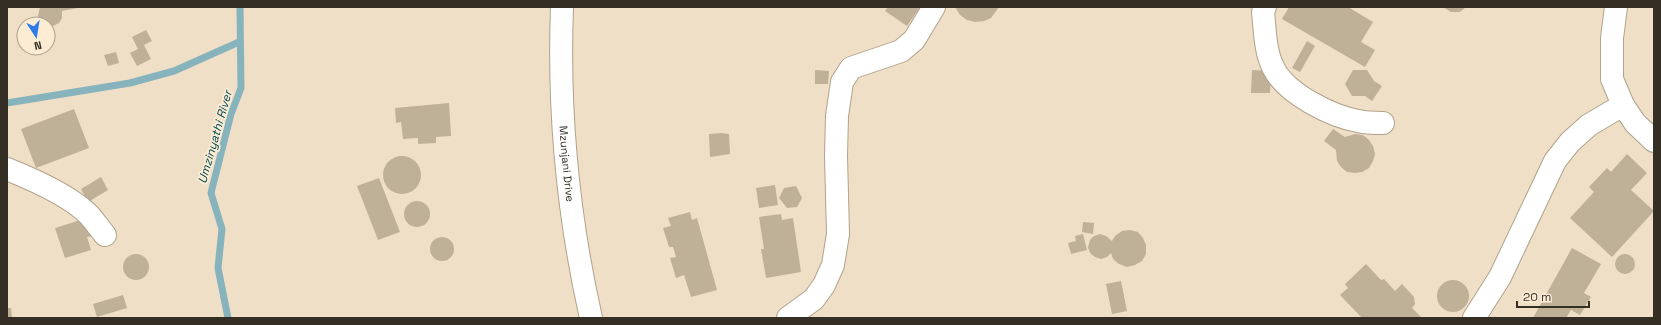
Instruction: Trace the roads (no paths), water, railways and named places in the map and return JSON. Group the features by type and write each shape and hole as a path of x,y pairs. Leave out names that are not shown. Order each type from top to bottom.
{"street":[{"name":"Mzunjani Drive","path":"562,7 561,97 568,186 591,318"},
{"path":"788,318 814,300 824,285 833,266 838,234 836,156 837,116 842,82 851,68 901,51 914,40 934,7"},
{"path":"1265,7 1263,12 1268,51 1274,69 1287,86 1305,99 1332,113 1358,121 1383,123"},
{"path":"1616,7 1612,38 1612,79 1623,105 1635,123 1654,141"},
{"path":"1474,318 1500,277 1555,161 1570,142 1589,125 1623,105"},
{"path":"7,169 24,176 72,203 89,215 105,235"}],"waterway":[{"name":"Umzinyathi River","path":"228,318 218,268 222,229 211,193 231,114 241,88 240,7"},
{"path":"7,103 130,83 174,71 239,42"}]}
